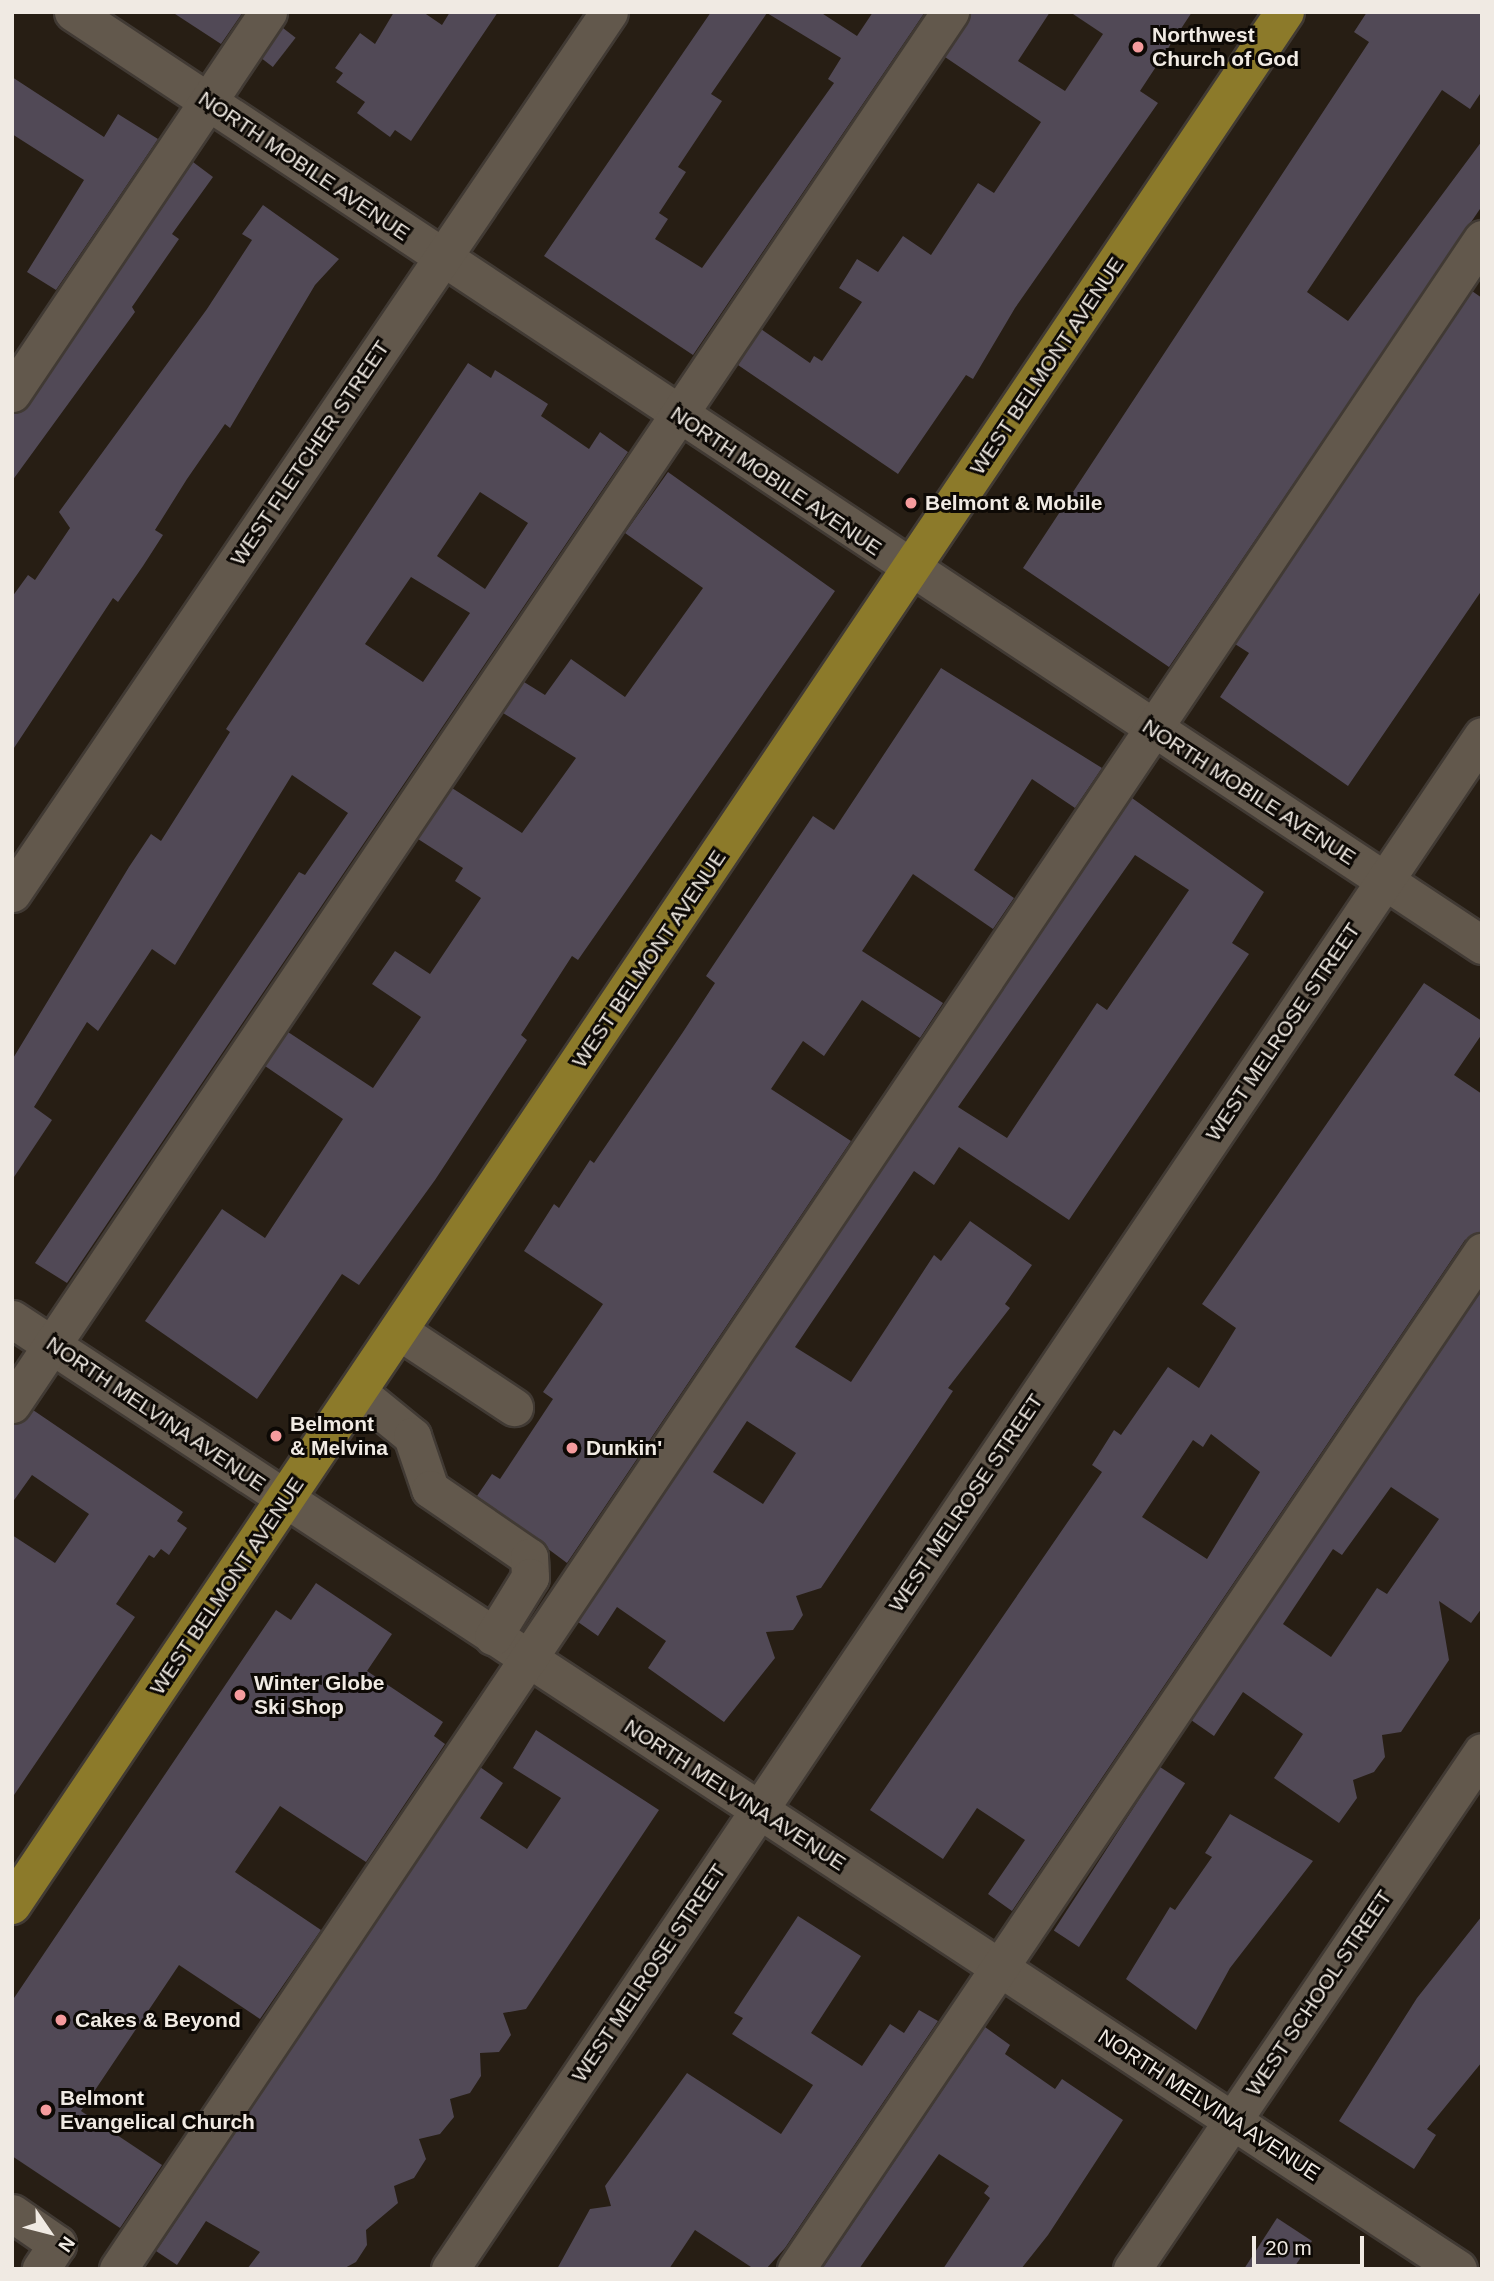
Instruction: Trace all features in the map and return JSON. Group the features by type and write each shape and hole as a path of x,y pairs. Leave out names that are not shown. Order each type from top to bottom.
{"main road":[{"name":"WEST BELMONT AVENUE","path":"12,1905 1285,12"}],"street":[{"name":"NORTH MOBILE AVENUE","path":"73,12 910,570 1482,945"},
{"path":"12,393 268,12"},
{"name":"WEST FLETCHER STREET","path":"12,893 609,12"},
{"path":"12,1404 950,12"},
{"path":"118,2269 524,1657 1149,727 1482,239"},
{"name":"WEST MELROSE STREET","path":"450,2269 1482,736"},
{"path":"796,2269 1482,1252"},
{"name":"NORTH MELVINA AVENUE","path":"12,1318 493,1637 1458,2269"},
{"path":"398,1331 514,1407"},
{"path":"358,1392 412,1436 430,1489 529,1557 530,1577 493,1637"},
{"name":"WEST SCHOOL STREET","path":"1132,2269 1482,1752"},
{"path":"12,2213 57,2244 41,2269"},
{"path":"1472,2269 1482,2255"}],"building":[{"path":"172,12 243,12 221,44"},
{"path":"394,12 423,12 442,25 450,12 498,12 411,141 395,130 390,137 357,113 365,102 336,82 343,73 335,68 360,33 375,44"},
{"path":"711,12 820,12 857,36 873,12 925,12 693,355 544,256","holes":["767,13 841,58 828,79 834,83 702,268 655,239 668,219 659,213 686,172 678,167 722,101 711,94"]},
{"path":"971,12 1050,12 1018,61 1065,91 1103,34 1070,12 1192,12 1140,91 1158,103 1015,308 973,379 966,375 898,474 738,365 761,329 810,363 814,356 822,361 862,302 839,288 857,259 878,272 903,236 931,255 978,183 994,193 1041,122 945,57"},
{"path":"1367,12 1482,12 1482,91 1470,109 1442,90 1307,292 1348,321 1482,141 1482,206 1169,667 1023,568 1369,42 1354,32"},
{"path":"283,28 296,38 273,67 260,57"},
{"path":"12,77 104,137 118,114 158,139 56,290 27,272 84,180 12,134"},
{"path":"193,162 213,177 172,234 179,239 132,307 135,312 12,481 12,414 29,405"},
{"path":"263,205 339,259 315,285 230,428 225,424 187,479 155,530 163,535 143,566 118,602 113,598 12,751 12,597 28,575 35,580 70,528 59,512 207,309 252,240 242,234"},
{"path":"1472,291 1482,298 1482,590 1348,786 1220,697 1249,653 1235,644"},
{"path":"468,363 491,378 495,370 548,404 541,416 589,449 600,432 628,452 67,1283 35,1263 299,872 305,875 348,813 292,775 175,965 152,949 98,1031 87,1022 34,1107 52,1120 12,1180 12,1060 129,867 151,834 161,841 230,732 226,729","holes":["480,492 528,523 485,589 437,556","411,577 470,613 423,682 365,644"]},
{"path":"668,472 835,591 578,960 572,956 521,1035 527,1040 435,1180 359,1285 342,1274 257,1399 145,1321 222,1209 265,1238 343,1119 265,1066 288,1032 373,1088 421,1017 372,984 395,951 430,974 481,898 455,881 463,868 418,839 452,788 522,833 576,758 503,713 524,682 545,695 571,659 625,697 703,588 625,533"},
{"path":"941,668 1102,768 1075,808 1032,779 974,870 1014,898 993,929 913,874 862,951 943,1003 920,1038 862,1000 824,1056 803,1041 771,1089 851,1141 567,1563 477,1496 492,1474 500,1479 553,1399 543,1392 603,1304 524,1251 554,1204 559,1208 590,1160 594,1163 683,1032 715,983 706,976 813,816 834,830"},
{"path":"1132,798 1264,892 1232,943 1249,954 1069,1220 959,1147 934,1185 914,1171 795,1347 851,1382 934,1255 941,1261 970,1221 1032,1265 1005,1304 1010,1308 948,1388 953,1391 821,1588 796,1596 803,1615 793,1630 766,1632 775,1658 724,1722 648,1668 666,1641 617,1607 598,1636 578,1622","holes":["1135,855 1189,890 1107,1010 1097,1003 1007,1138 958,1107","747,1421 796,1453 763,1504 713,1472"]},
{"path":"1424,983 1482,1021 1482,1034 1454,1075 1482,1094 1482,1231 1465,1240 1012,1911 988,1894 1025,1840 977,1808 943,1859 870,1810 1102,1472 1092,1465 1114,1430 1121,1435 1168,1367 1199,1388 1236,1328 1202,1304","holes":["1211,1434 1260,1472 1207,1559 1142,1517 1193,1440 1203,1447"]},
{"path":"1482,1290 1482,1608 1471,1623 1439,1601 1449,1660 1401,1732 1382,1735 1385,1757 1374,1772 1353,1780 1357,1798 1339,1823 1274,1778 1303,1734 1243,1692 1214,1736 1191,1720","holes":["1391,1487 1439,1519 1387,1594 1377,1588 1331,1657 1283,1624 1333,1549 1342,1555"]},
{"path":"33,1410 183,1512 177,1521 187,1528 169,1555 161,1549 154,1558 149,1555 116,1604 135,1617 12,1798 12,1535 55,1563 89,1514 32,1475 12,1503 12,1426"},
{"path":"316,1583 392,1634 367,1671 443,1722 434,1736 445,1744 366,1862 280,1806 235,1872 321,1930 260,2019 179,1965 81,2111 162,2165 120,2228 12,2156 12,2001 276,1610 291,1620"},
{"path":"536,1730 659,1810 526,2009 503,2013 511,2035 499,2052 480,2053 481,2076 470,2093 450,2099 454,2117 440,2134 419,2139 426,2159 414,2178 394,2186 398,2203 366,2230 367,2245 356,2262 343,2269 247,2269 260,2252 206,2221 177,2265 156,2251 480,1767 503,1783 480,1818 527,1849 561,1798 513,1768"},
{"path":"1160,1767 1185,1783 1079,1947 1054,1931"},
{"path":"1230,1814 1313,1861 1230,1968 1196,2030 1126,1979 1170,1907 1175,1910 1212,1857 1205,1853"},
{"path":"798,1916 861,1956 811,2033 862,2066 890,2024 904,2033 919,2010 938,2021 785,2248 766,2269 754,2269 695,2230 669,2269 557,2269 590,2209 611,2206 605,2186 687,2073 781,2134 813,2085 732,2034 743,2018 734,2013"},
{"path":"1482,1916 1482,2062 1427,2129 1436,2135 1414,2169 1339,2121 1417,1998"},
{"path":"985,2027 1010,2045 1005,2054 1055,2089 1062,2079 1123,2120 1048,2235 1021,2269 943,2269 990,2198 984,2193 989,2186 939,2154 859,2269 822,2269"},
{"path":"1277,2218 1312,2241 1293,2269 1244,2269"}],"place":[{"name":"Northwest Church of God","path":"1138,47"},
{"name":"Belmont & Mobile","path":"911,503"},
{"name":"Belmont & Melvina","path":"276,1436"},
{"name":"Dunkin'","path":"572,1448"},
{"name":"Winter Globe Ski Shop","path":"240,1695"},
{"name":"Cakes & Beyond","path":"61,2020"},
{"name":"Belmont Evangelical Church","path":"46,2110"}]}
